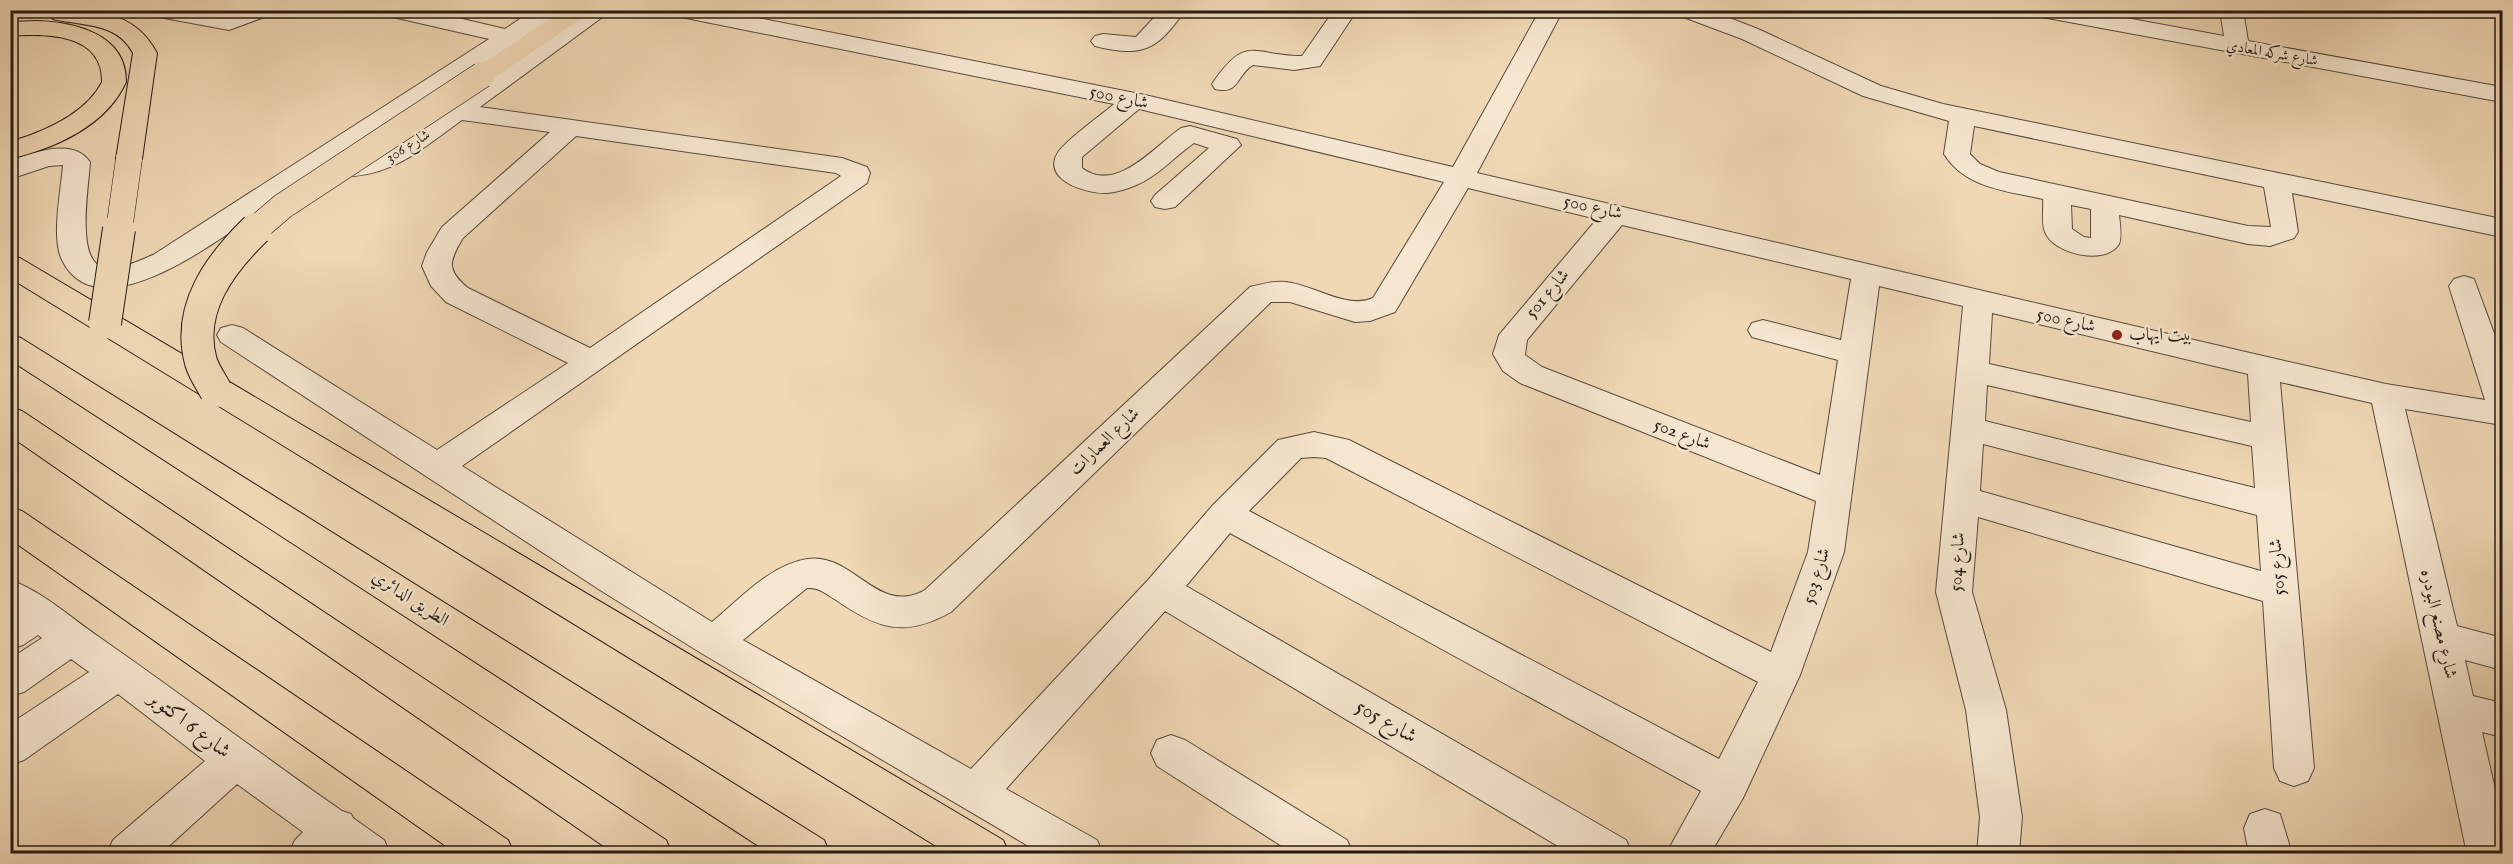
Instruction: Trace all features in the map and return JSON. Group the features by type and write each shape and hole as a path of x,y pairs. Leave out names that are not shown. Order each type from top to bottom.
{"highway":[{"path":"34,10 110,22 137,38 144,53 105,323"},
{"path":"216,391 199,360 196,326 200,308 218,273 246,238 283,206 579,10"},
{"path":"10,29 45,27 88,39 105,51 112,66 114,81 105,98 84,116 54,134 10,151"},
{"path":"10,265 988,854"},
{"name":"الطريق الدائري","path":"10,345 809,854"},
{"path":"10,419 651,854"},
{"path":"10,520 493,854"}],"street":[{"path":"159,10 201,18 226,17 262,10"},
{"path":"392,10 509,37"},
{"name":"شارع 306","path":"315,165 550,10"},
{"name":"شارع 306","path":"315,165 342,172 379,164 395,156 601,10"},
{"name":"شارع 500","path":"681,10 1134,101 2263,367 2386,395 2502,414"},
{"path":"1103,41 1130,47 1139,46 1174,10"},
{"path":"1224,84 1241,62 1247,59 1264,59 1295,65 1311,62 1346,10"},
{"path":"1686,10 1750,34 1872,91 1963,116 2502,228"},
{"name":"شارع شركه المعادي","path":"2042,10 2234,29 2502,79"},
{"name":"شارع شركه المعادي","path":"2118,10 2191,26"},
{"name":"شارع العمارات","path":"714,642 789,580 808,573 826,575 895,615 911,615 925,610 938,601 1261,294 1279,290 1361,313 1378,309 1384,305 1461,177 1548,12"},
{"name":"شارع شركه المعادي","path":"2234,29 2502,95"},
{"path":"1134,101 1070,154 1067,161 1068,169 1074,176 1095,184 1122,182 1134,178 1190,134 1228,145 1165,201"},
{"path":"437,467 857,177 852,169 842,166 460,112"},
{"path":"1963,116 1957,154 1968,168 1990,179 2248,235 2270,237 2284,232 2276,181"},
{"path":"570,128 452,233 441,251 436,266 440,282 457,295 592,362"},
{"path":"10,171 50,157 66,157 76,162 71,224 73,250 78,262 89,274 98,278 130,274 163,262 315,165"},
{"path":"2057,193 2058,231 2067,240 2082,246 2097,246 2106,242 2105,203"},
{"name":"شارع 501","path":"1531,375 1513,362 1509,356 1508,345 1616,214"},
{"name":"شارع 503","path":"1688,854 1728,785 1781,675 1814,591 1826,552 1866,274"},
{"path":"2464,286 2502,401"},
{"name":"شارع 504","path":"1978,301 1954,592 1986,710 2001,817 1998,854"},
{"path":"1763,330 1854,354"},
{"path":"232,335 714,642 1082,854"},
{"name":"شارع 505","path":"2263,367 2294,768"},
{"path":"1972,371 2268,438"},
{"name":"شارع 502","path":"1531,375 1834,494"},
{"name":"شارع مصنع البودره","path":"2386,395 2458,709 2493,844"},
{"path":"1967,428 2273,506"},
{"path":"975,794 1161,590 1225,514 1290,449 1303,445 1320,443 1337,449 1781,675"},
{"path":"1962,499 2280,591"},
{"path":"1225,514 1728,785"},
{"name":"شارع 505","path":"1161,590 1611,854"},
{"name":"شارع 6 اكتوبر","path":"20,614 72,638 119,672 235,760 323,841 369,854"},
{"path":"10,680 72,638"},
{"path":"2442,638 2502,654"},
{"path":"10,747 119,672"},
{"path":"2458,709 2502,720"},
{"path":"1171,753 1332,854"},
{"path":"128,854 235,760"}],"place":[{"name":"بيت ايهاب","path":"2117,335"}]}
